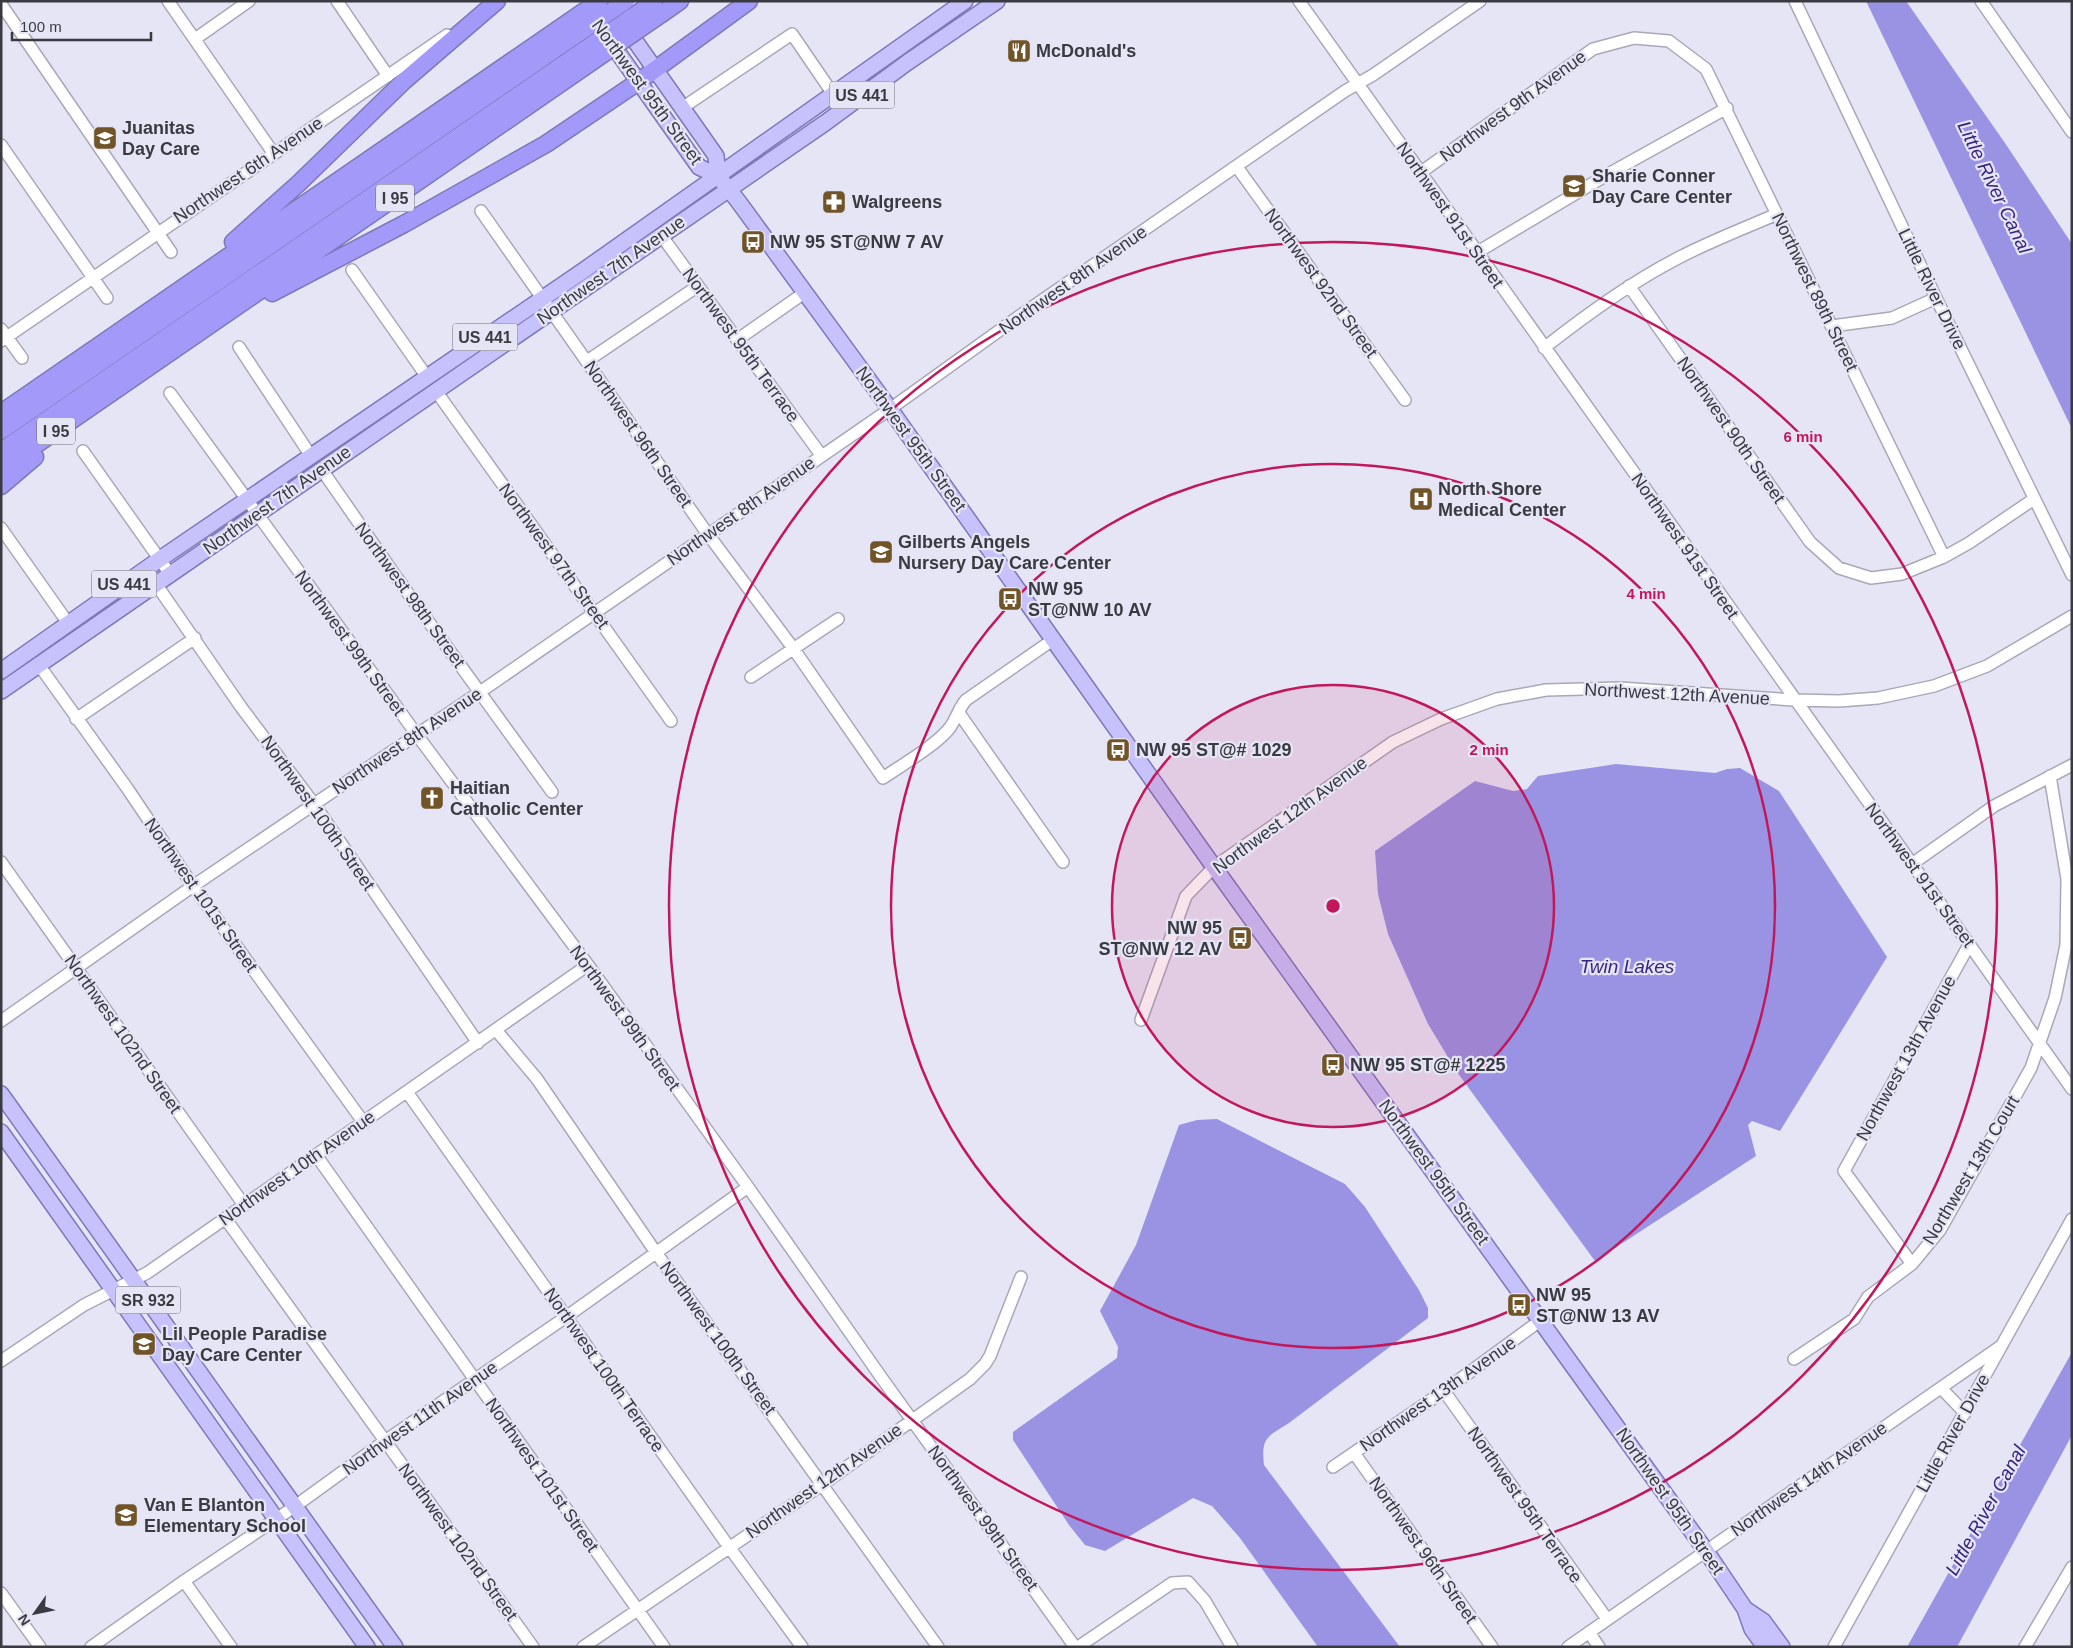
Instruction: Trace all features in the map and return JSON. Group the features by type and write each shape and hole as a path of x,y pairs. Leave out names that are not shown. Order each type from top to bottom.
{"highway":[{"path":"182,288 298,184 404,80 497,1"},
{"name":"I 95","path":"1,413 182,288 562,36 599,1"},
{"path":"1,431 562,36 626,1"},
{"name":"I 95","path":"1,469 207,327 657,5 680,1"},
{"path":"207,327 396,228 546,144 638,82 749,1"},
{"path":"1,451 579,62"},
{"path":"1,400 84,356"},
{"path":"1,486 111,394"}],"main road":[{"name":"Northwest 95th Street","path":"581,1 699,167 718,176 890,409 1214,867 1706,1551 1745,1608 1752,1629 1765,1647"},
{"name":"Northwest 95th Street","path":"607,1 716,156 718,176"},
{"name":"Northwest 7th Avenue","path":"1,671 160,559 543,298 965,1"},
{"name":"Northwest 7th Avenue","path":"1,691 661,236 876,85 979,8 997,1"},
{"path":"876,85 883,74 928,42 931,26"},
{"path":"436,391 440,378 473,355 480,341"},
{"path":"39,665 46,650 90,619 99,602"},
{"name":"SR 932","path":"1,1094 395,1647"},
{"name":"SR 932","path":"1,1132 367,1647"},
{"name":"Northwest 95th Street","path":"1745,1608 1763,1621 1782,1647"}],"street":[{"path":"168,1 274,154"},
{"path":"195,39 249,1"},
{"path":"337,1 388,76"},
{"name":"Northwest 6th Avenue","path":"3,335 274,154 497,1"},
{"name":"Northwest 91st Street","path":"1298,1 2072,1089"},
{"name":"Northwest 8th Avenue","path":"1,1021 193,886 480,692 707,533 890,409 1021,315 1480,1"},
{"name":"Little River Drive","path":"1794,1 1936,298 2072,575"},
{"path":"1981,1 2072,132"},
{"path":"1,4 171,252"},
{"path":"682,108 792,34 833,94"},
{"name":"Northwest 9th Avenue","path":"1420,173 1593,49 1634,38 1669,41"},
{"name":"Northwest 89th Street","path":"1669,41 1706,69 1727,108 1944,557"},
{"path":"1476,252 1610,173 1727,108"},
{"path":"1,145 107,298"},
{"name":"Northwest 92nd Street","path":"1236,167 1405,400"},
{"name":"Northwest 96th Street","path":"481,211 707,533 793,648 884,778 944,734 959,713"},
{"path":"1544,348 1584,316 1629,286 1680,257 1777,214"},
{"name":"Northwest 95th Terrace","path":"661,236 821,455"},
{"path":"352,270 427,377"},
{"path":"587,361 698,286"},
{"name":"Northwest 90th Street","path":"1629,286 1810,542 1839,568 1871,578 1902,574 1944,557"},
{"path":"737,340 804,293"},
{"path":"1832,326 1892,318 1936,298"},
{"path":"3,335 22,358"},
{"path":"239,347 311,456"},
{"name":"Northwest 97th Street","path":"436,391 671,721"},
{"name":"Northwest 99th Street","path":"170,392 416,735 588,965 1077,1647"},
{"path":"83,451 170,574"},
{"name":"Northwest 98th Street","path":"322,470 552,792"},
{"path":"1944,557 1969,543 2034,499"},
{"path":"1,528 68,623"},
{"name":"Northwest 100th Street","path":"156,584 241,707 314,804 478,1043"},
{"name":"Northwest 12th Avenue","path":"1141,1020 1186,896 1214,867 1392,742 1441,719 1496,699 1546,690 1620,688 1794,700 1839,701 1878,698 1934,686 1987,666 2072,616"},
{"path":"751,677 838,618"},
{"path":"76,719 195,638"},
{"path":"1054,639 966,700 959,713 1063,862"},
{"name":"Northwest 101st Street","path":"39,665 193,886 364,1123"},
{"path":"1912,864 1994,806 2072,765"},
{"path":"2039,1044 2055,998 2066,945 2067,879 2050,776"},
{"name":"Northwest 102nd Street","path":"1,862 244,1205"},
{"name":"Northwest 13th Avenue","path":"1912,1264 1844,1171 1969,944"},
{"name":"Northwest 10th Avenue","path":"2,1358 84,1305 134,1281 364,1123 588,965"},
{"name":"Northwest 100th Street","path":"496,1030 537,1079 657,1254 938,1647"},
{"name":"Northwest 13th Court","path":"1794,1359 1854,1319 1868,1297 1912,1264 1940,1230 2031,1068 2039,1044"},
{"name":"Northwest 100th Terrace","path":"407,1092 802,1647"},
{"name":"Northwest 101st Street","path":"316,1155 664,1647"},
{"name":"Northwest 11th Avenue","path":"96,1645 184,1581 657,1254 748,1187"},
{"name":"Northwest 102nd Street","path":"225,1218 533,1647"},
{"name":"Little River Drive","path":"1834,1647 2072,1219"},
{"name":"Northwest 12th Avenue","path":"583,1647 823,1484 970,1380 985,1364 1021,1278"},
{"name":"Northwest 13th Avenue","path":"1333,1467 1444,1391 1541,1320"},
{"name":"Northwest 14th Avenue","path":"1568,1647 2001,1346"},
{"path":"1941,1388 1965,1412"},
{"name":"Northwest 95th Terrace","path":"1444,1391 1607,1620"},
{"name":"Northwest 96th Street","path":"1354,1453 1492,1647"},
{"path":"2025,1647 2072,1567"},
{"path":"184,1581 231,1647"},
{"path":"1077,1647 1172,1583 1188,1582 1205,1601 1232,1647"},
{"path":"1,1593 40,1647"},
{"path":"1589,1632 1599,1647"}],"water":[{"name":"Little River Canal","path":"1866,1 1906,1 2007,146 2072,244 2072,429"},
{"name":"Twin Lakes","path":"1616,764 1715,773 1727,769 1740,768 1779,791 1887,957 1780,1131 1752,1121 1748,1125 1756,1156 1595,1261 1457,1072 1428,1024 1388,934 1378,894 1375,851 1475,781 1513,791 1527,789 1538,776"},
{"path":"1217,1119 1345,1184 1365,1207 1419,1290 1428,1308 1428,1318 1271,1435 1265,1443 1263,1456 1264,1465 1400,1647 1318,1647 1240,1538 1212,1506 1193,1498 1105,1551 1085,1545 1069,1525 1013,1440 1013,1432 1117,1358 1118,1347 1100,1311 1136,1245 1179,1125 1197,1120"},
{"name":"Little River Canal","path":"2072,1352 2072,1435 1957,1647 1907,1647"}],"place":[{"name":"McDonald's","path":"1019,51"},
{"name":"Juanitas Day Care","path":"105,138"},
{"name":"Sharie Conner Day Care Center","path":"1574,186"},
{"name":"Walgreens","path":"834,202"},
{"name":"NW 95 ST@NW 7 AV","path":"753,242"},
{"name":"North Shore Medical Center","path":"1421,499"},
{"name":"Gilberts Angels Nursery Day Care Center","path":"881,552"},
{"name":"NW 95 ST@NW 10 AV","path":"1010,599"},
{"name":"NW 95 ST@# 1029","path":"1118,750"},
{"name":"Haitian Catholic Center","path":"432,798"},
{"name":"NW 95 ST@NW 12 AV","path":"1240,938"},
{"name":"NW 95 ST@# 1225","path":"1333,1065"},
{"name":"NW 95 ST@NW 13 AV","path":"1519,1305"},
{"name":"Lil People Paradise Day Care Center","path":"144,1344"},
{"name":"Van E Blanton Elementary School","path":"126,1515"}]}
